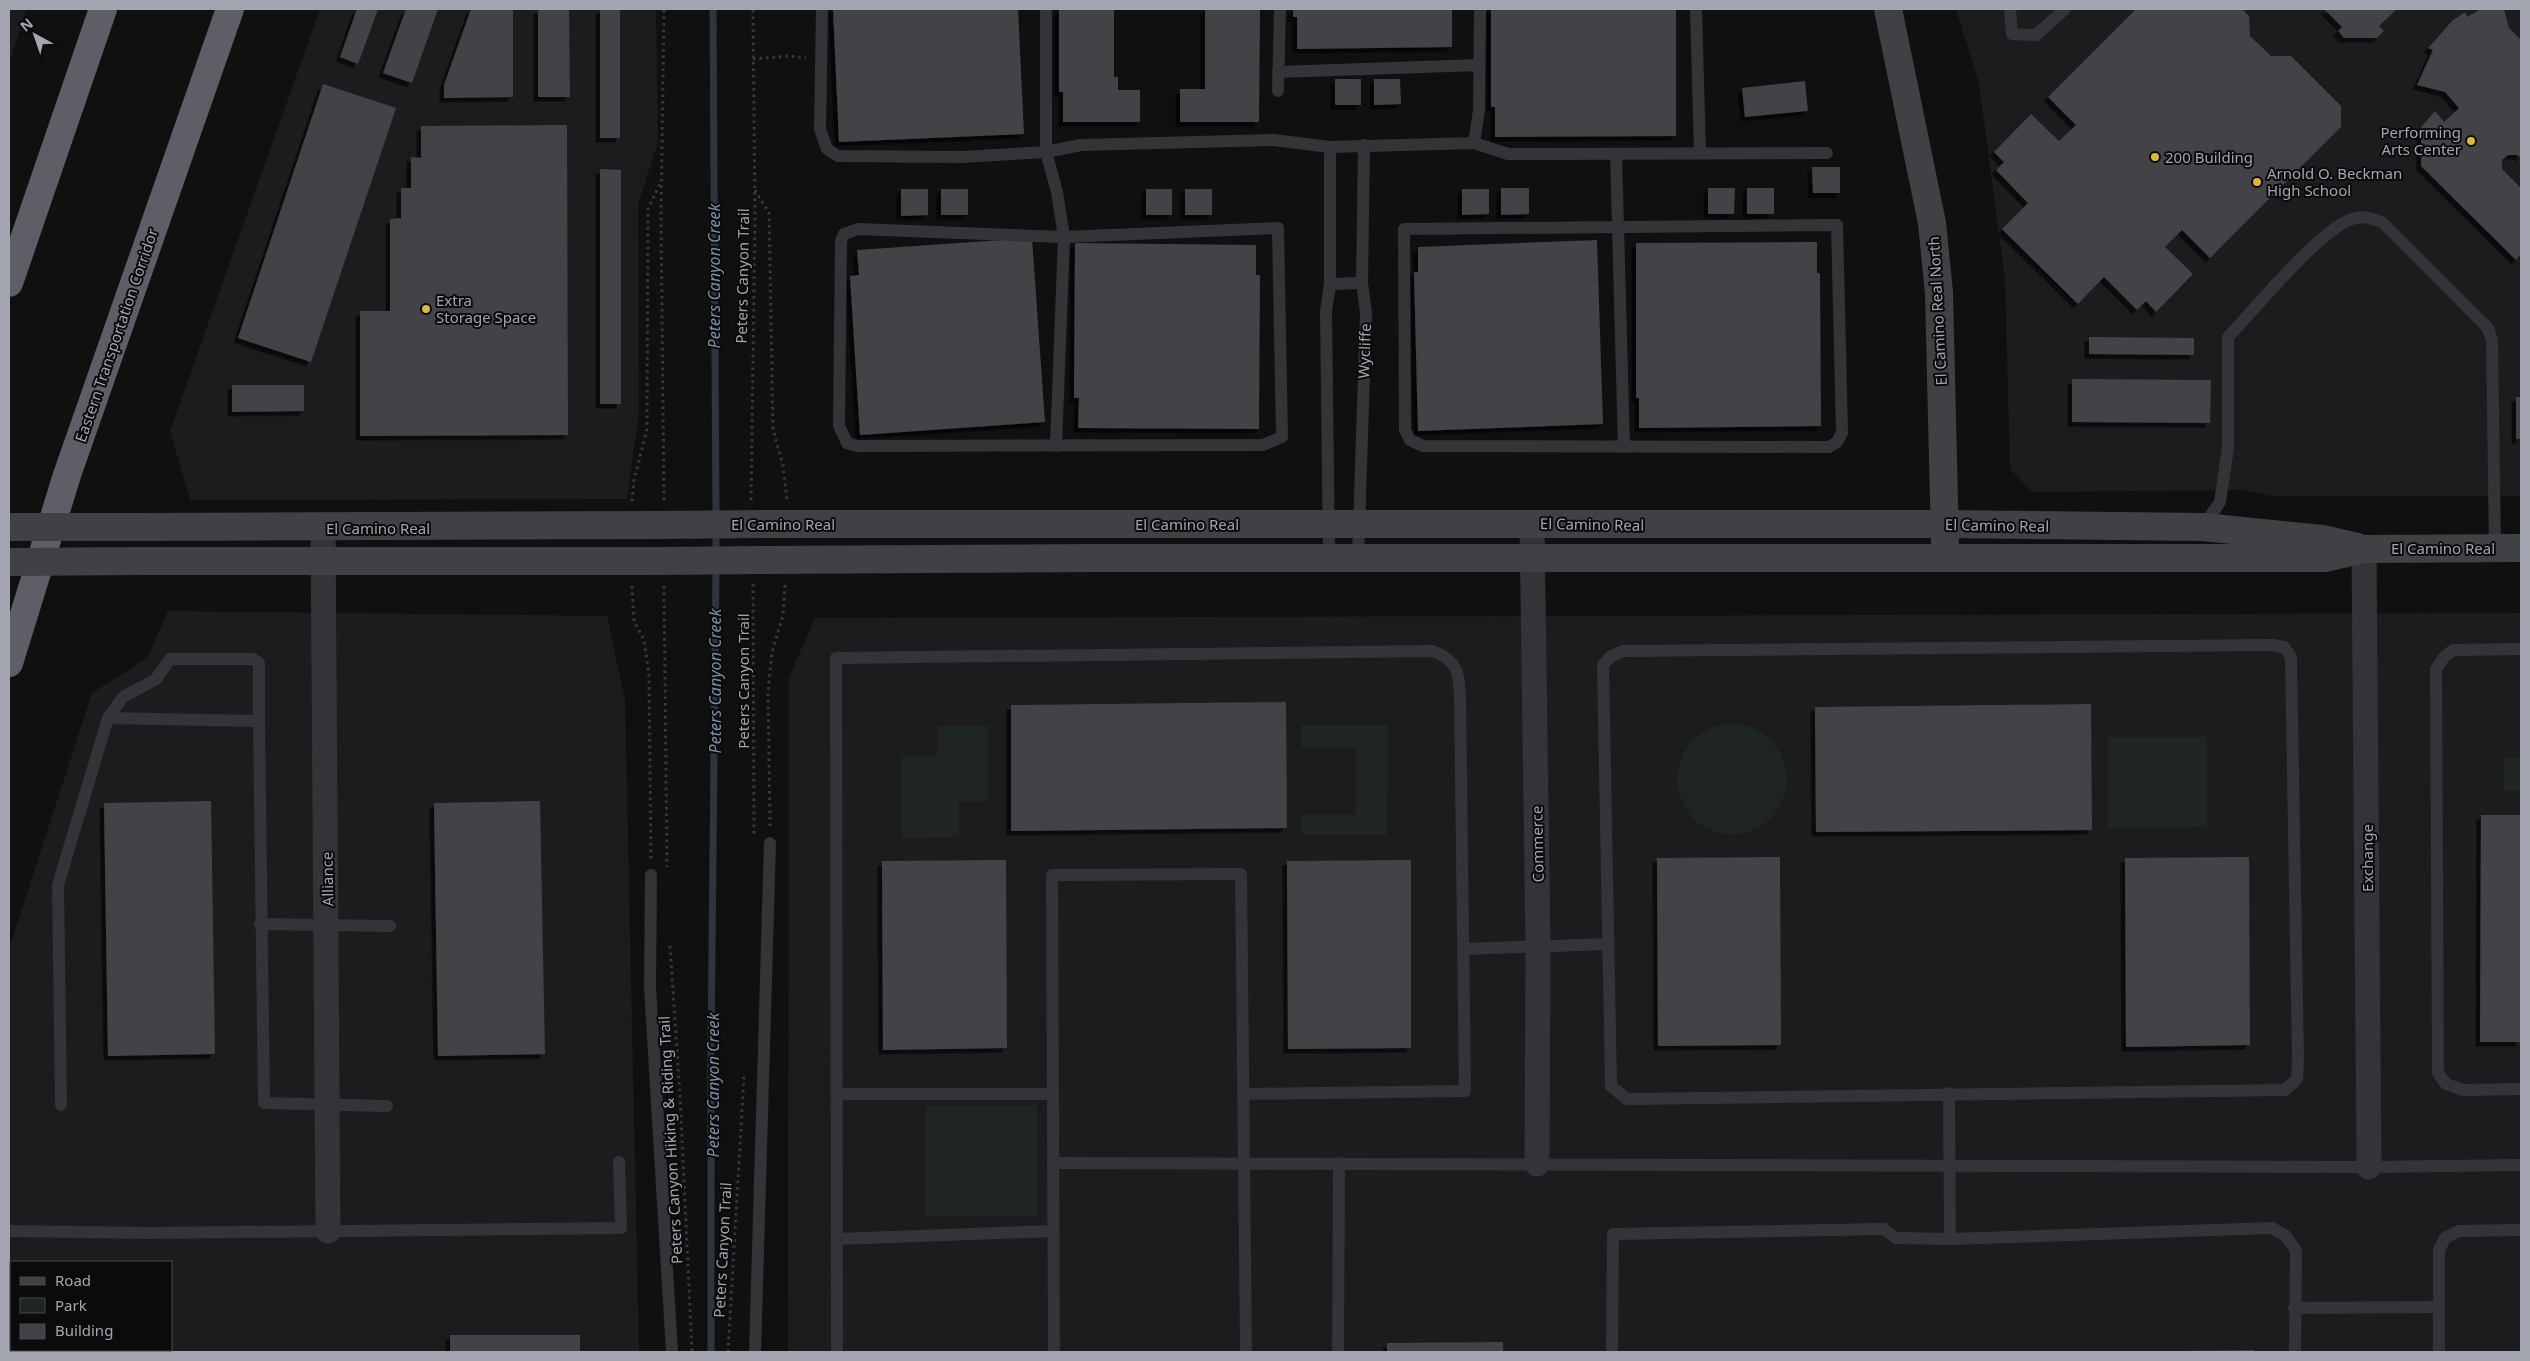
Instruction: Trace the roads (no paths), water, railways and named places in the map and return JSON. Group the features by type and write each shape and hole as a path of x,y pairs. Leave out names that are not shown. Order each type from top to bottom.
{"highway":[{"path":"9,283 104,9"},
{"name":"Eastern Transportation Corridor","path":"9,663 67,475 230,9"}],"main road":[{"name":"El Camino Real North","path":"1888,9 1932,223 1939,293 1945,558"},
{"name":"El Camino Real","path":"9,527 323,528 656,525 757,513 1329,523 1945,524 2202,527 2322,539 2364,549"},
{"name":"El Camino Real","path":"9,562 656,561 757,569 1329,558 2326,558 2364,549 2521,548"}],"street":[{"name":"Commerce","path":"1532,524 1538,947 1537,1164"},
{"name":"Alliance","path":"323,528 328,926 328,1231"},
{"name":"Exchange","path":"2364,549 2369,1168"}],"lane":[{"path":"822,9 820,128 827,149 838,156 962,157 1046,152 1081,145 1273,140 1330,147 1474,143 1508,154 1828,153"},
{"path":"1046,9 1046,152 1057,192 1064,237 1056,446"},
{"path":"1278,91 1280,9"},
{"path":"1474,143 1479,110 1480,9"},
{"path":"1696,9 1700,153"},
{"path":"2010,9 2012,34 2036,35 2065,9"},
{"path":"1278,72 1480,65"},
{"name":"Wycliffe","path":"1358,558 1366,313 1362,283 1364,145"},
{"path":"1329,558 1326,311 1330,284 1330,147"},
{"path":"1616,154 1624,447"},
{"path":"2202,527 2220,502 2228,448 2228,337 2316,244 2337,227 2353,219 2366,217 2382,222 2488,328 2492,340 2495,548"},
{"path":"1837,225 1842,433 1837,442 1829,447 1624,447 1423,446 1410,440 1405,430 1404,229 1618,228 1837,225"},
{"path":"1278,228 1282,437 1263,445 857,446 847,443 839,426 841,241 844,234 858,229 1064,237 1278,228"},
{"path":"1330,284 1362,283"},
{"path":"2263,646 2284,647 2291,657 2297,1079 2285,1090 1627,1098 1611,1086 1608,944 1604,665 1610,657 1623,651 2263,646"},
{"path":"2521,650 2453,650 2444,656 2436,669 2438,1073 2446,1084 2463,1090 2521,1089"},
{"path":"838,1352 836,658 1423,651 1433,651 1445,655 1455,666 1459,679 1465,1091 1243,1094"},
{"path":"61,1105 58,885 108,718 123,696 156,679 170,659 253,659 259,663 260,924 264,1103 386,1106"},
{"path":"108,718 259,721"},
{"path":"755,1352 770,843"},
{"path":"1054,1352 1052,875 1240,874 1246,1352"},
{"path":"651,875 650,987 672,1352"},
{"path":"260,924 390,926"},
{"path":"1463,950 1608,944"},
{"path":"1949,1093 1950,1239"},
{"path":"837,1094 1053,1094"},
{"path":"9,1231 149,1233 621,1228 619,1162"},
{"path":"1053,1164 1339,1163 2369,1168 2521,1165"},
{"path":"1338,1352 1339,1163"},
{"path":"1612,1352 1613,1234 1884,1229 1896,1238 1950,1239 2272,1228 2286,1236 2296,1251 2295,1352"},
{"path":"2439,1352 2439,1250 2446,1238 2458,1231 2521,1230"},
{"path":"838,1239 1053,1231"},
{"path":"2294,1308 2439,1307"}],"waterway":[{"name":"Peters Canyon Creek","path":"713,9 716,518"},
{"name":"Peters Canyon Creek","path":"716,529 716,556"},
{"name":"Peters Canyon Creek","path":"711,1352 711,1047 716,567"}],"place":[{"name":"Performing Arts Center","path":"2471,141"},
{"name":"200 Building","path":"2155,157"},
{"name":"Arnold O. Beckman High School","path":"2257,182"},
{"name":"Extra Storage Space","path":"426,309"}]}
